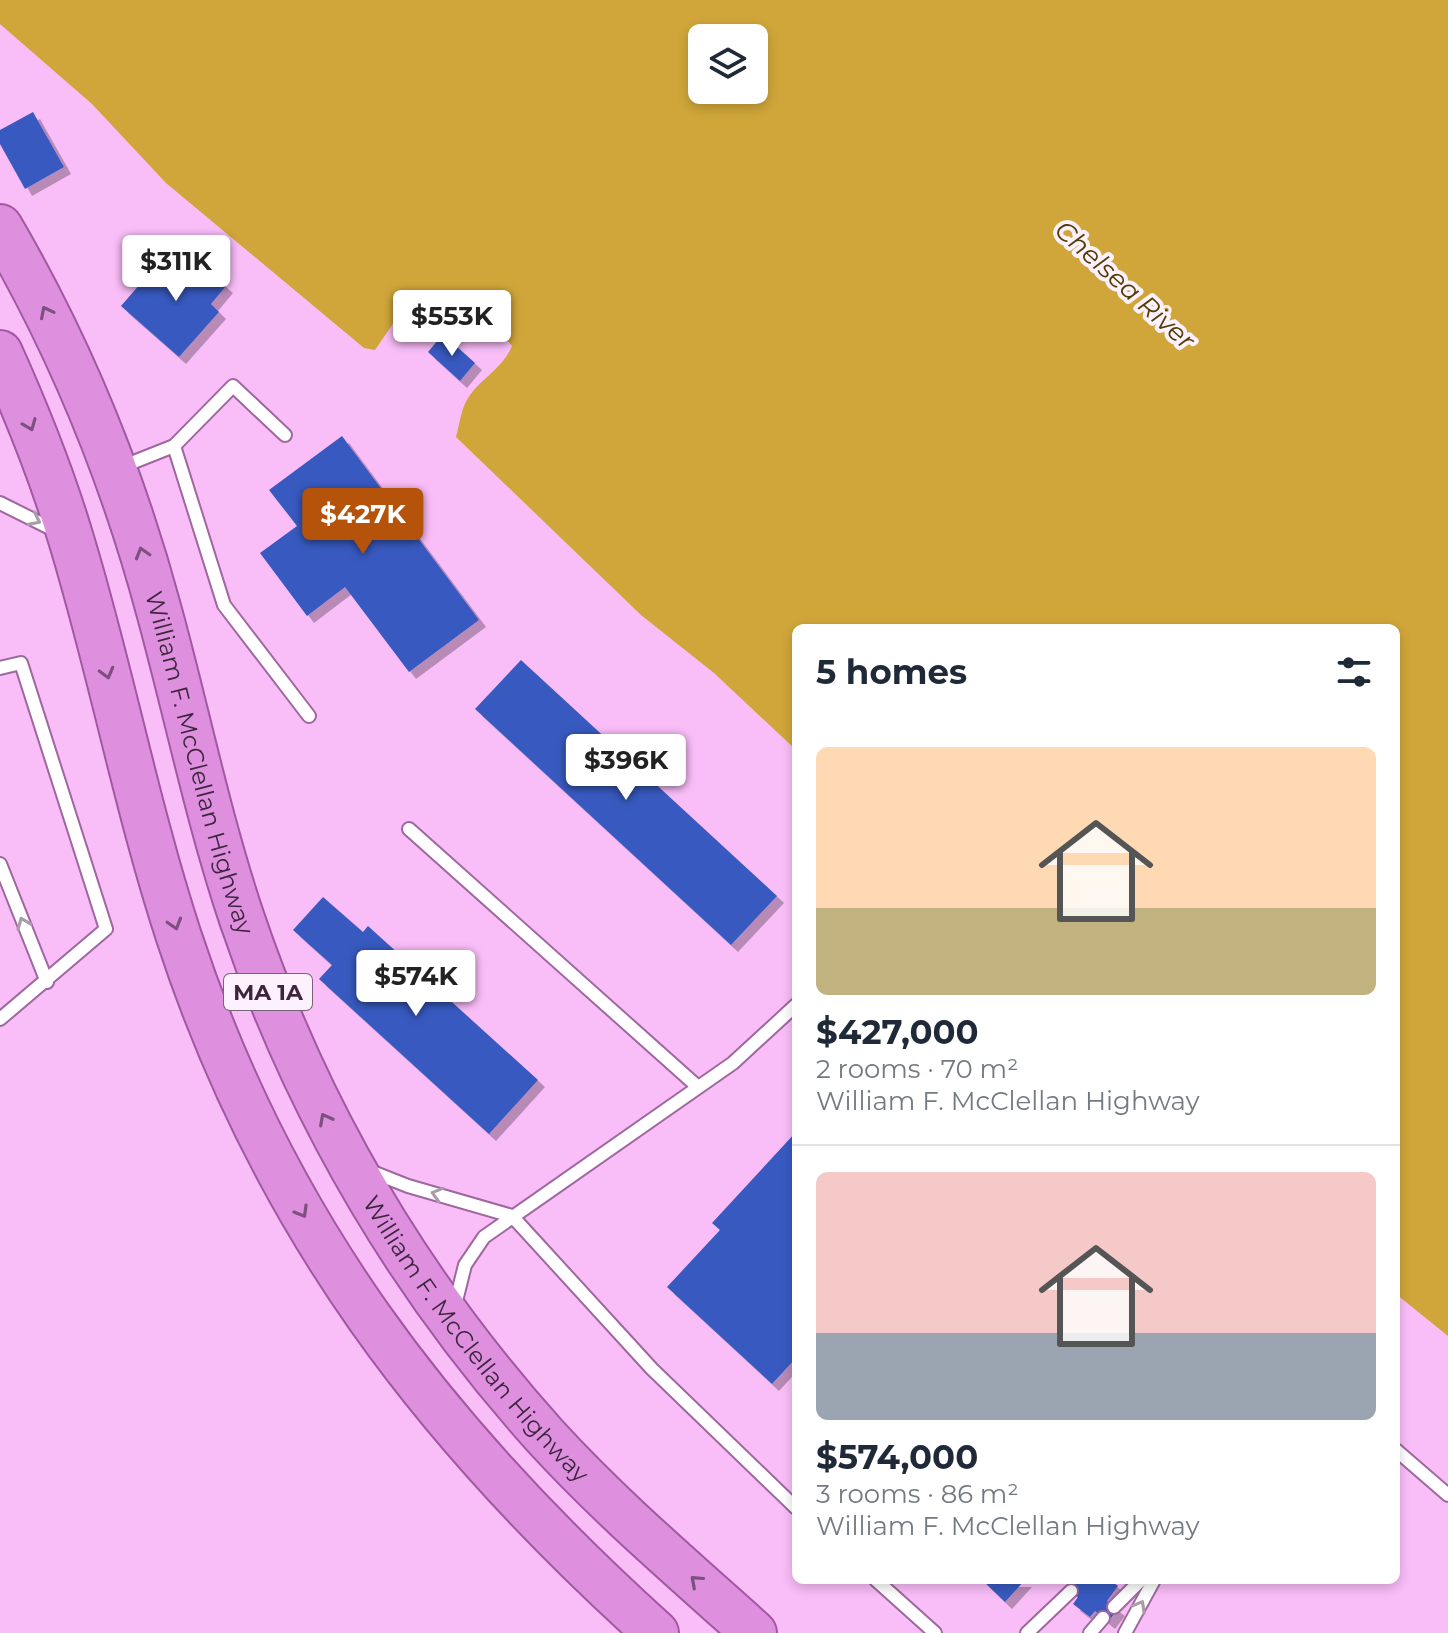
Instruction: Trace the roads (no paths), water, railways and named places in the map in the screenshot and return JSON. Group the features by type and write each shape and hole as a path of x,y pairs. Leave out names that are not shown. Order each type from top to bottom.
{"highway":[{"name":"William F. McClellan Highway","path":"0,227 70,362 114,470 159,610 216,833 242,918 282,1026 345,1157 388,1230 453,1324 507,1393 565,1457 754,1633"},
{"name":"MA 1A","path":"0,353 41,453 71,538 179,937 220,1045 283,1178 373,1325 457,1435 552,1538 656,1633"}],"lane":[{"path":"114,470 174,446 233,386 285,435"},
{"path":"174,446 224,605 309,716"},
{"path":"0,503 71,538"},
{"path":"0,668 21,663 106,929 0,1019"},
{"path":"409,829 698,1087"},
{"path":"0,864 47,982"},
{"path":"453,1324 457,1291 471,1254 484,1237 733,1063 792,1009"},
{"path":"345,1157 408,1186 512,1216 652,1369 792,1503"},
{"path":"1400,1453 1448,1495"},
{"path":"880,1584 935,1633"},
{"path":"1114,1607 1137,1584"},
{"path":"1125,1633 1152,1584"},
{"path":"1027,1633 1071,1591"},
{"path":"1090,1633 1103,1618"}],"water":[{"name":"Chelsea River","path":"0,0 1448,0 1448,1336 1400,1297 1400,624 792,624 792,746 714,673 641,615 456,437 467,400 512,346 505,338 457,306 421,295 403,309 375,350 364,348 166,183 92,104 0,24"}]}
